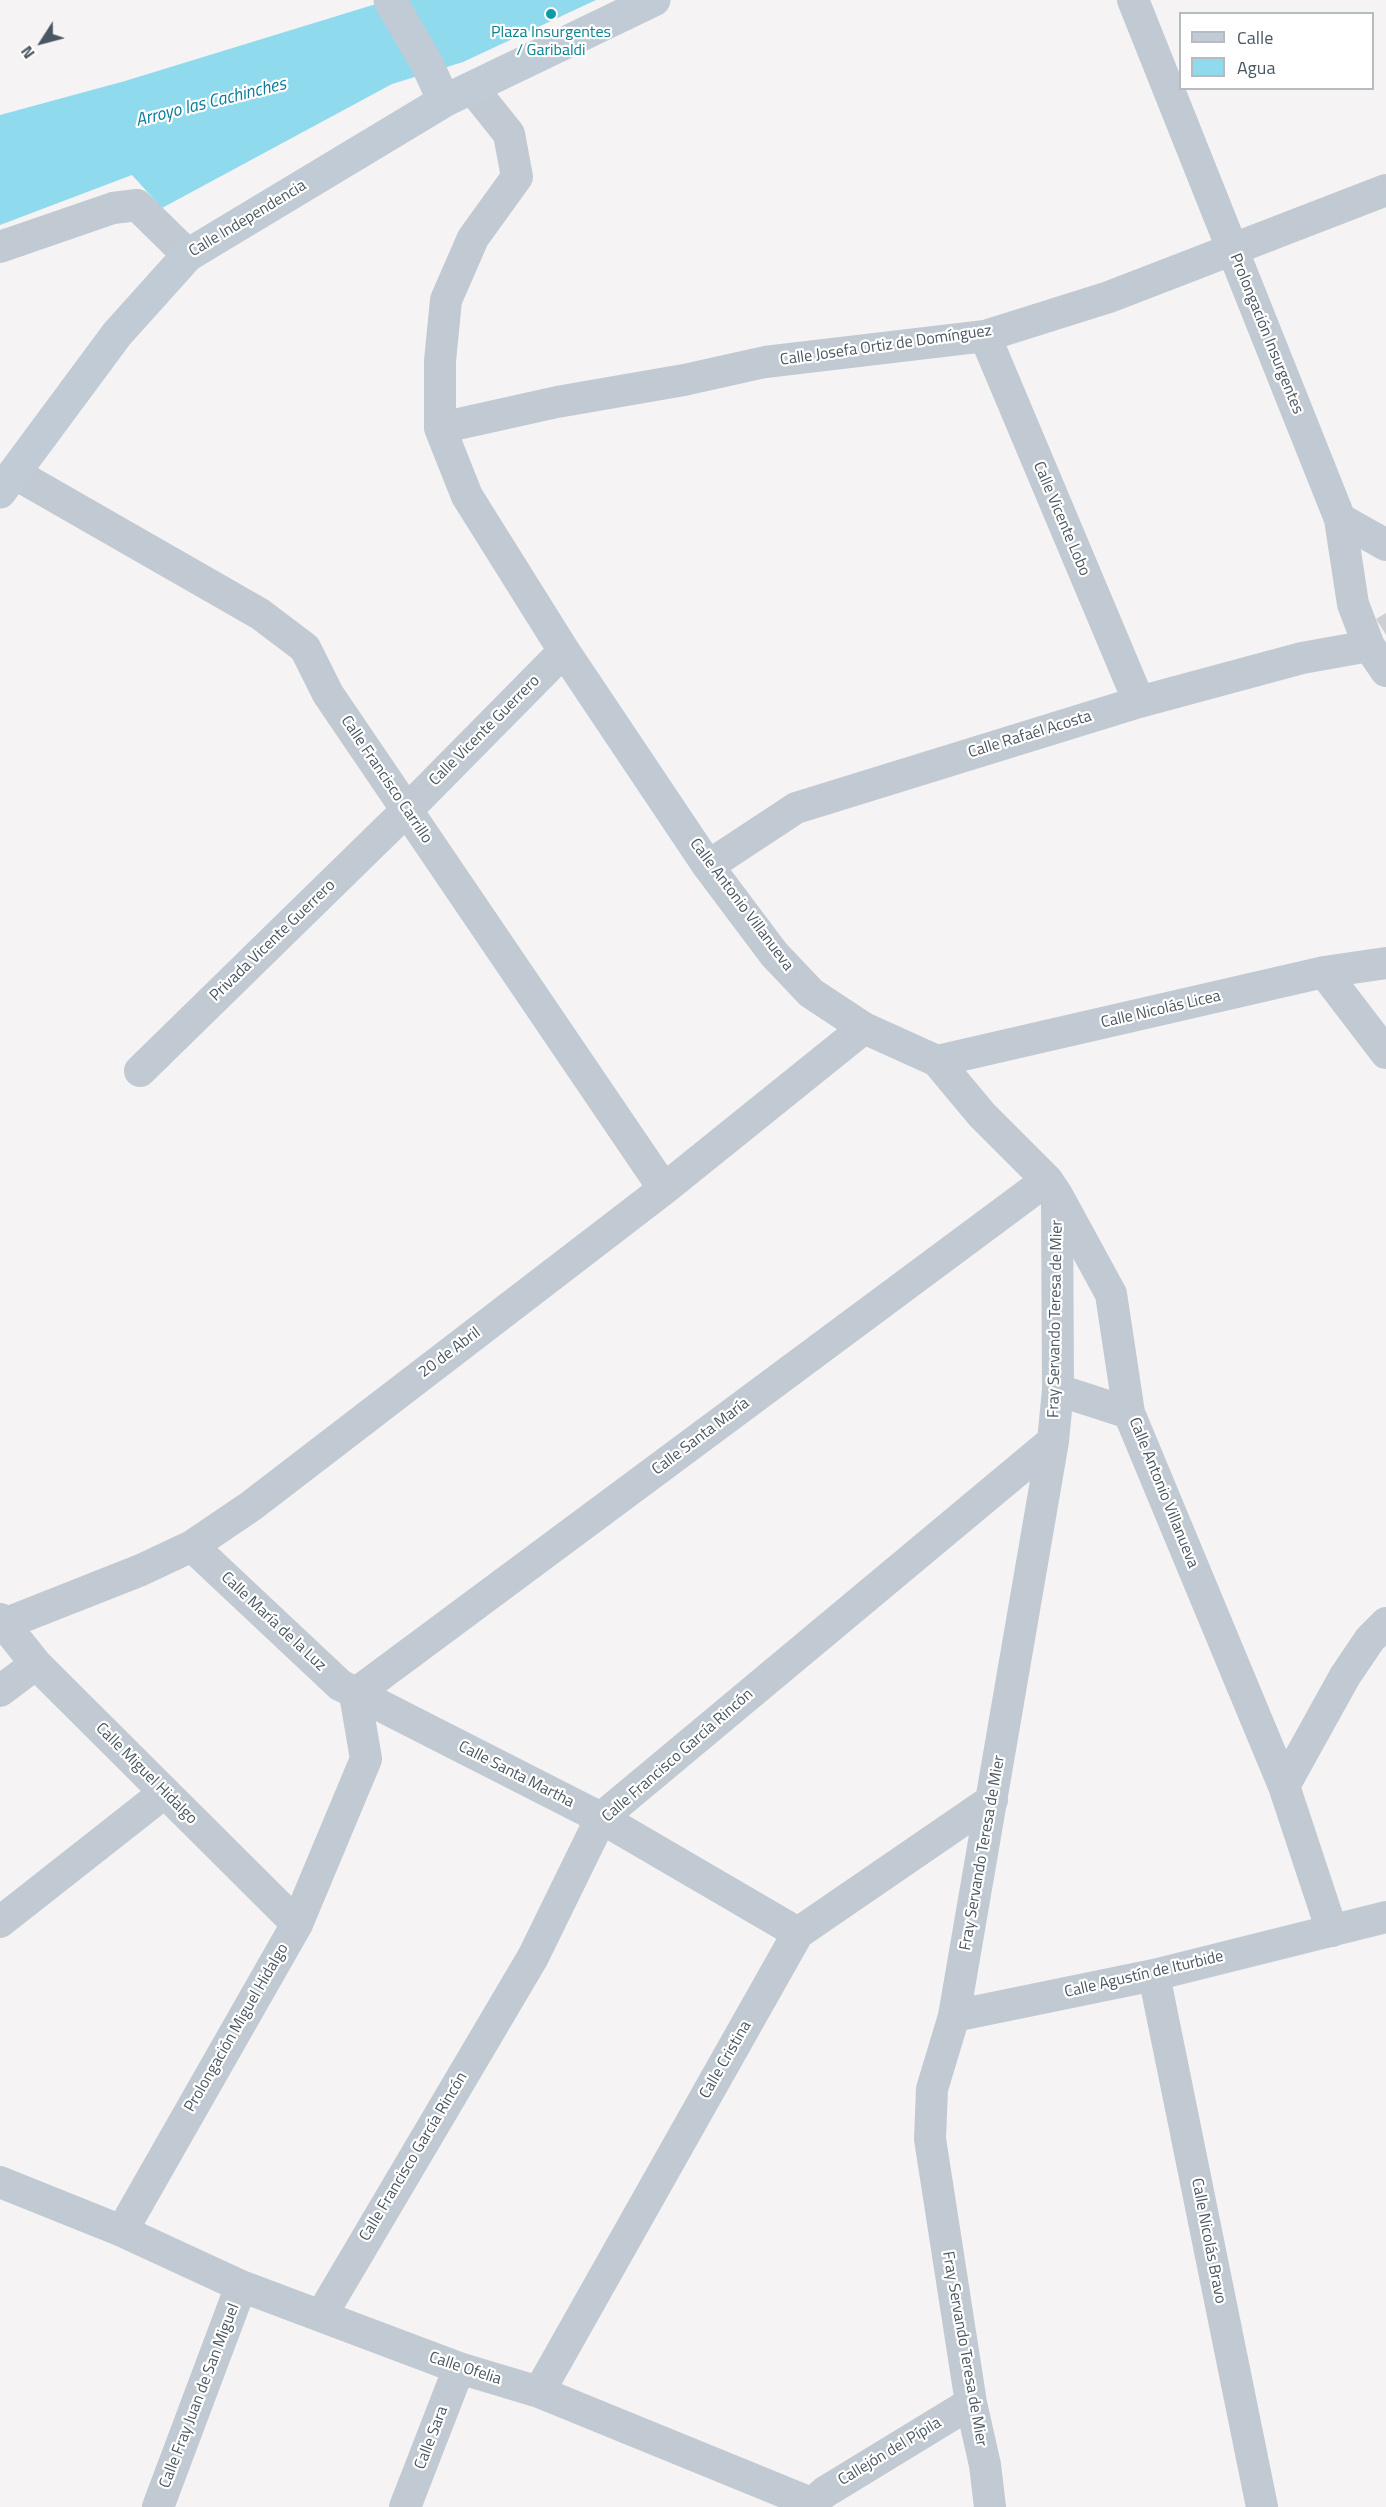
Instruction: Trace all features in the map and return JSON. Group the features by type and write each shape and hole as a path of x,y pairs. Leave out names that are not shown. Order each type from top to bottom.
{"street":[{"path":"390,0 427,64 458,95"},
{"name":"Calle Independencia","path":"7,482 117,334 188,255 458,95 654,0"},
{"name":"Prolongación Insurgentes","path":"1133,0 1340,519 1353,604 1377,658"},
{"name":"Calle Antonio Villanueva","path":"458,95 509,134 517,177 473,238 446,300 440,361 440,428 467,496 564,651 708,866 774,954 811,993 864,1028 937,1061 982,1114 1052,1187 1111,1294 1129,1413 1284,1786 1332,1931"},
{"name":"Calle Josefa Ortiz de Domínguez","path":"440,428 557,402 684,380 765,362 984,336 1110,297 1386,189"},
{"path":"0,247 114,208 137,205 188,255"},
{"name":"Calle Vicente Lobo","path":"984,336 1139,702"},
{"name":"Calle Francisco Carrillo","path":"7,482 260,614 305,648 328,694 664,1189"},
{"path":"1340,519 1386,545"},
{"name":"Calle Vicente Guerrero","path":"406,811 564,651"},
{"name":"Calle Rafaél Acosta","path":"708,866 796,807 1139,702 1302,658 1377,658"},
{"name":"Privada Vicente Guerrero","path":"140,1071 406,811"},
{"name":"Calle Nicolás Licea","path":"937,1061 1324,972 1386,963"},
{"path":"1324,972 1386,1053"},
{"name":"20 de Abril","path":"2,1622 141,1570 192,1546 251,1506 664,1189 864,1028"},
{"name":"Fray Servando Teresa de Mier","path":"990,2507 985,2465 971,2403 930,2139 932,2089 954,2016 1053,1441 1058,1390 1052,1187"},
{"name":"Calle Santa María","path":"355,1694 1052,1187"},
{"path":"1058,1390 1129,1413"},
{"name":"Calle Francisco García Rincón","path":"321,2316 533,1957 601,1818 1053,1441"},
{"name":"Calle María de la Luz","path":"192,1546 340,1685 355,1694"},
{"name":"Calle Miguel Hidalgo","path":"2,1622 36,1664 297,1924"},
{"path":"1284,1786 1345,1676 1370,1639 1386,1623"},
{"path":"0,1691 36,1664"},
{"name":"Calle Santa Martha","path":"355,1694 601,1818 798,1933"},
{"name":"Prolongación Miguel Hidalgo","path":"122,2231 297,1924 366,1759 355,1694"},
{"path":"0,1922 164,1793"},
{"name":"Calle Cristina","path":"539,2391 798,1933 992,1800"},
{"name":"Calle Agustín de Iturbide","path":"954,2016 1154,1975 1386,1917"},
{"name":"Calle Nicolás Bravo","path":"1154,1975 1262,2507"},
{"path":"0,2182 122,2231"},
{"name":"Calle Ofelia","path":"122,2231 241,2286 459,2368 539,2391 809,2505"},
{"name":"Calle Fray Juan de San Miguel","path":"158,2507 241,2286"},
{"name":"Calle Sara","path":"405,2507 459,2368"},
{"name":"Callejón del Pípila","path":"809,2505 825,2492 971,2403"}],"water":[{"name":"Arroyo las Cachinches","path":"389,0 596,0 463,62 392,84 162,208 132,175 0,225 0,115 125,81"}],"building":[{"path":"1386,613 1386,635 1376,619"}],"place":[{"name":"Plaza Insurgentes / Garibaldi","path":"551,14"}]}
